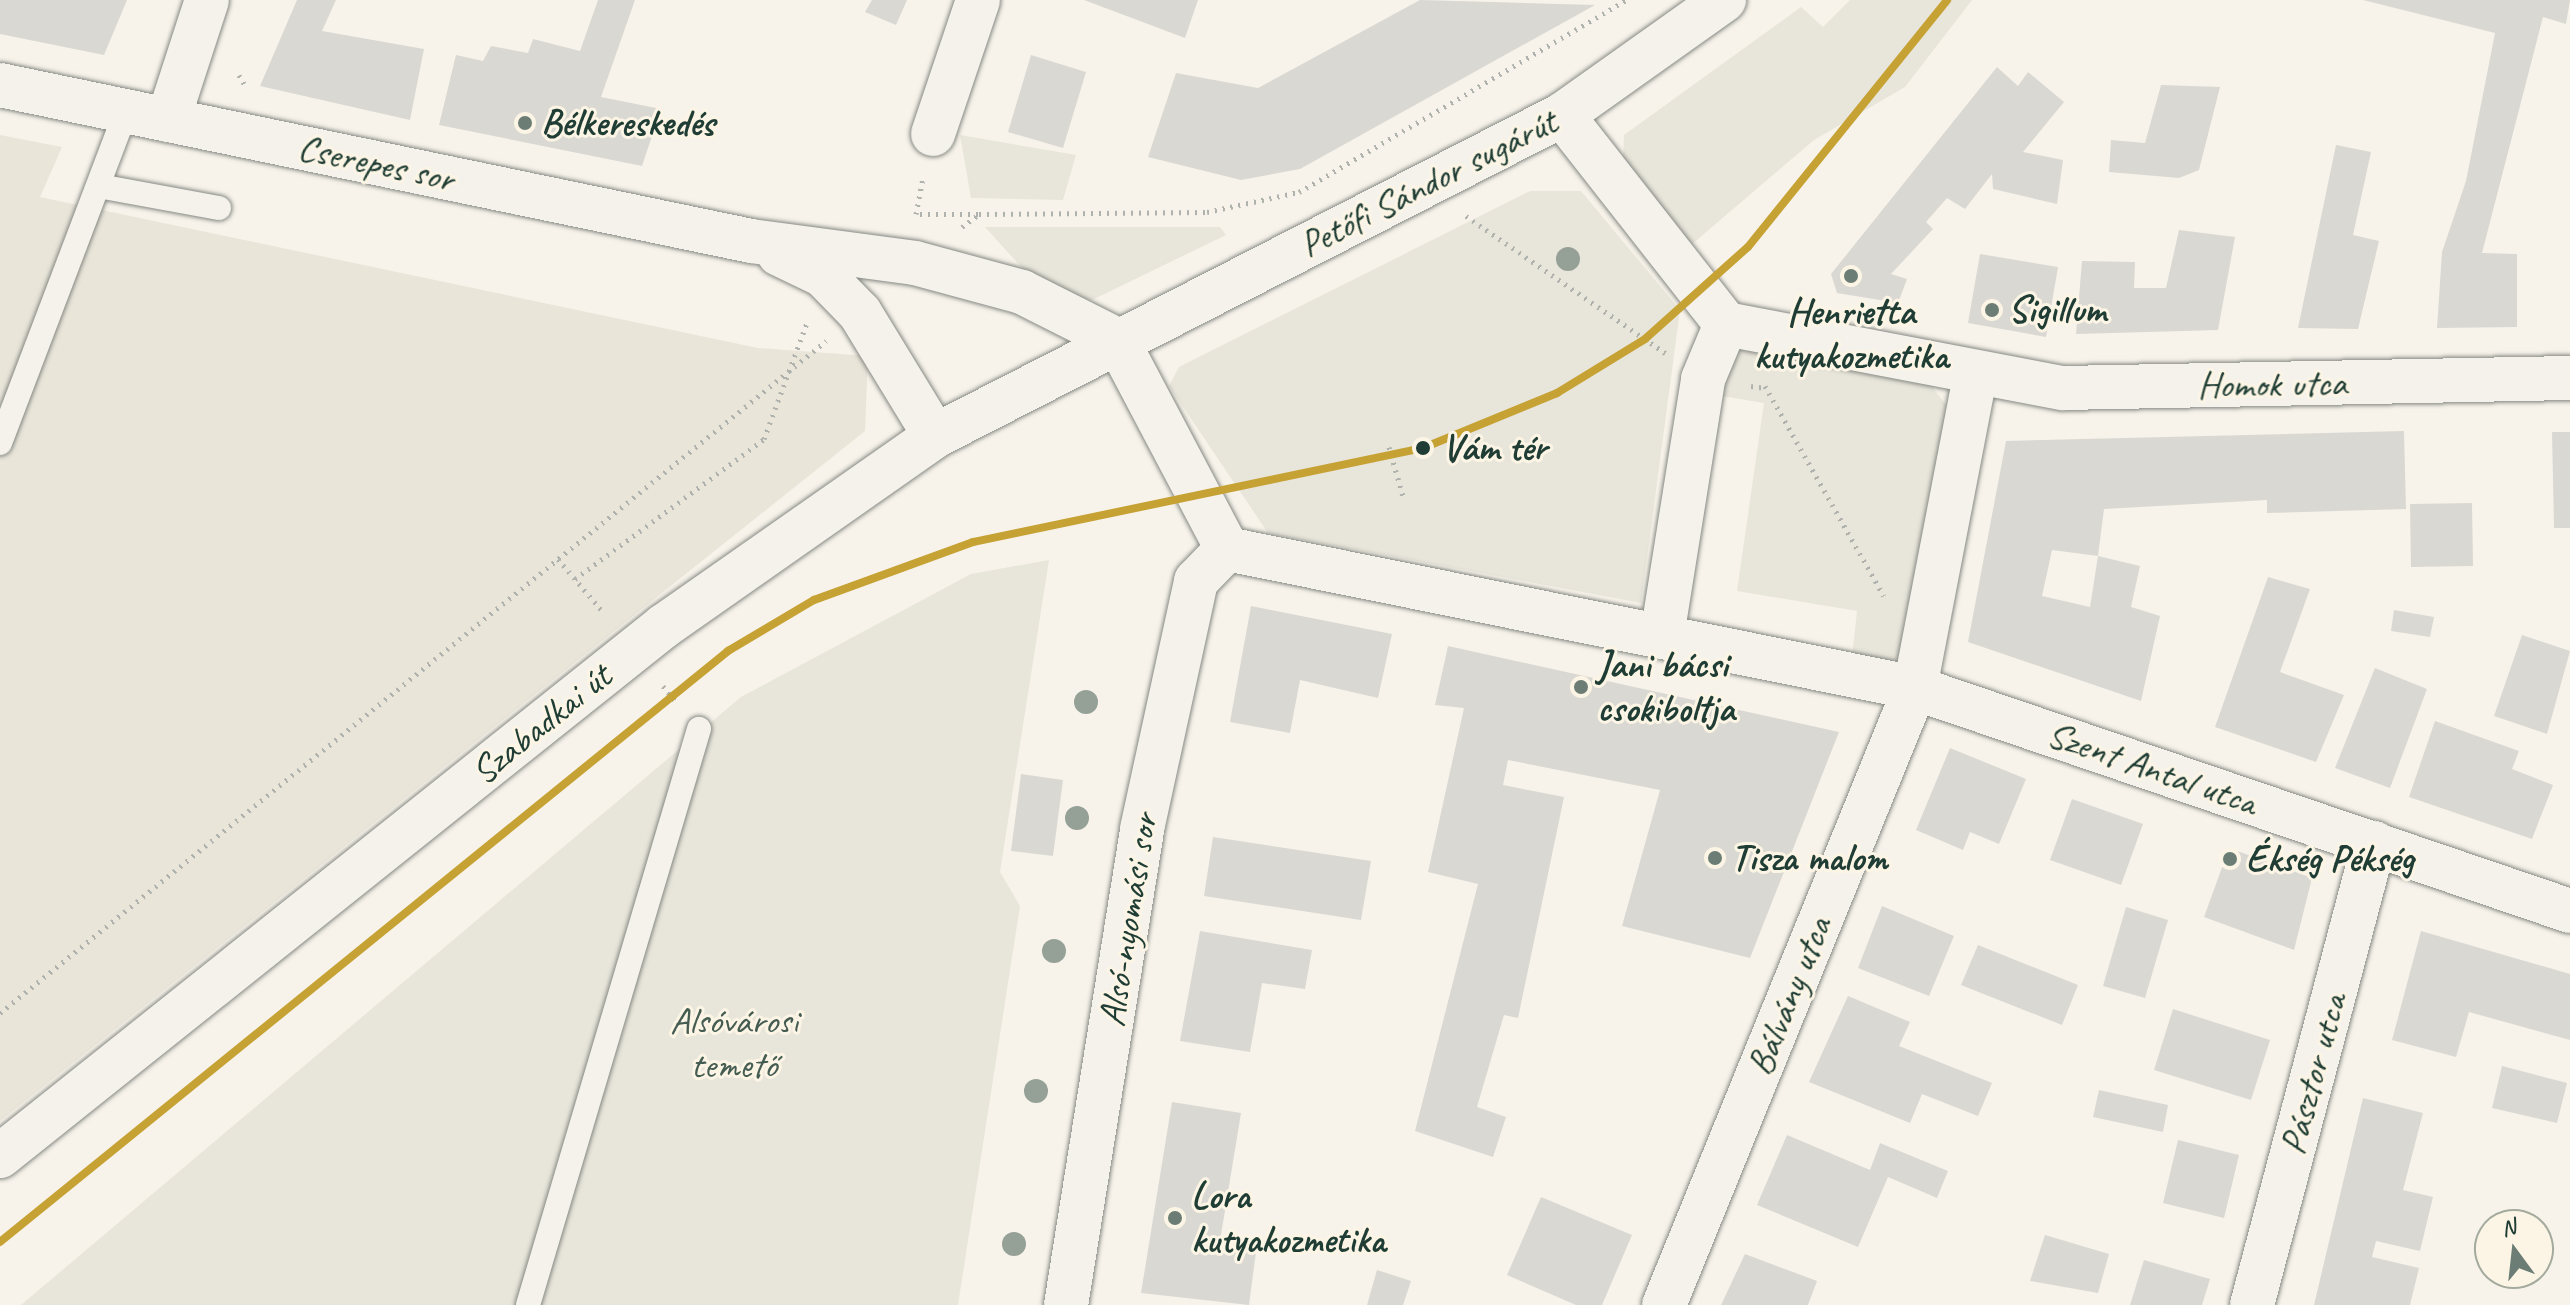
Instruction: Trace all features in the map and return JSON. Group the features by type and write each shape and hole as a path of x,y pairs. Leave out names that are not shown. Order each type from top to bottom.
{"street":[{"path":"147,116 207,0"},
{"path":"933,134 978,0"},
{"name":"Petőfi Sándor sugárút","path":"1117,340 1425,187 1562,115 1724,0"},
{"name":"Cserepes sor","path":"0,85 751,241"},
{"path":"751,241 915,263 1022,292 1117,340 1227,549 1915,688 1975,376 1726,324 1562,115"},
{"path":"751,241 823,275 860,313 935,436"},
{"path":"1662,636 1703,379 1726,324"},
{"name":"Szabadkai út","path":"0,1156 664,626 935,436 1117,340"},
{"name":"Homok utca","path":"1975,376 2063,388 2570,378"},
{"name":"Alsó-nyomási sor","path":"1066,1305 1142,829 1196,581 1227,549"},
{"name":"Szent Antal utca","path":"1915,688 2570,911"},
{"name":"Bálvány utca","path":"1664,1305 1915,688"},
{"name":"Pásztor utca","path":"2252,1305 2374,843"}],"lane":[{"path":"0,443 99,186 147,116"},
{"path":"99,186 219,208"},
{"path":"528,1305 699,729"}],"path":[{"path":"915,263 979,214 1207,212 1299,192 1626,0"},
{"path":"1375,148 1425,187 1703,379 1766,388"},
{"path":"575,579 764,439 792,369 823,275"},
{"path":"0,1013 860,313"},
{"path":"1726,324 1903,628 1926,637"},
{"path":"1389,447 1403,496"}],"shaded area":[{"path":"0,135 62,147 40,197 758,348 868,356 865,431 0,1121"}],"green space":[{"path":"1850,0 1972,0 1905,87 1814,140 1691,245 1623,160 1624,135 1801,7 1823,27"},
{"path":"960,135 1076,155 1063,200 971,198"},
{"path":"1530,191 1581,191 1680,310 1641,603 1268,533 1169,386 1179,367"},
{"path":"985,227 1220,227 1226,235 1092,300 1041,289"},
{"path":"1742,349 1929,383 1947,406 1899,656 1887,665 1852,658 1857,611 1737,591 1764,403 1716,395 1729,357"},
{"name":"Alsóvárosi temető","path":"1049,560 1000,872 1020,906 958,1305 21,1305 741,697 971,574"}],"building":[{"path":"0,0 127,0 104,55 0,34"},
{"path":"297,0 336,0 322,31 424,49 410,120 260,86"},
{"path":"598,0 635,0 601,97 661,109 642,166 439,125 456,55 483,61 491,46 528,53 533,39 580,51"},
{"path":"872,0 907,0 896,25 865,12"},
{"path":"1084,0 1198,0 1185,38"},
{"path":"1420,0 1595,5 1300,169 1241,180 1148,157 1176,73 1258,88"},
{"path":"2363,0 2570,0 2566,24 2543,17 2482,253 2517,254 2517,327 2437,328 2442,252 2466,181 2495,33"},
{"path":"1031,55 1086,72 1063,148 1008,132"},
{"path":"1997,67 2018,86 2028,72 2064,102 2023,152 2063,160 2057,204 1993,189 1992,174 1965,209 1947,198 1926,222 1933,229 1891,274 1907,279 1898,303 1837,293 1831,274"},
{"path":"2161,85 2220,87 2199,170 2179,178 2109,172 2111,140 2145,143"},
{"path":"2336,145 2371,152 2353,235 2379,241 2358,329 2298,328"},
{"path":"2179,230 2235,237 2218,330 2076,334 2082,261 2135,262 2134,288 2166,288"},
{"path":"1980,254 2058,267 2046,337 1968,323"},
{"path":"2404,431 2406,509 2267,513 2267,500 2104,509 2098,556 2140,566 2131,607 2160,616 2141,701 1968,642 2006,441","holes":["2052,550 2098,556 2090,607 2042,596"]},
{"path":"2552,432 2570,432 2570,528 2554,528"},
{"path":"2472,503 2473,566 2411,567 2410,504"},
{"path":"2268,577 2310,589 2280,672 2344,695 2316,762 2215,727"},
{"path":"1251,606 1392,634 1378,698 1300,680 1290,733 1230,722"},
{"path":"2394,610 2434,617 2430,637 2391,631"},
{"path":"2522,635 2570,651 2547,734 2494,716"},
{"path":"1448,646 1839,732 1750,958 1622,926 1660,790 1508,760 1503,785 1564,797 1518,1018 1504,1015 1477,1107 1506,1117 1493,1157 1415,1131 1478,884 1428,872 1464,708 1435,705"},
{"path":"2375,668 2427,689 2390,788 2335,768"},
{"path":"2435,721 2519,751 2512,769 2553,785 2532,839 2409,797"},
{"path":"1950,748 2026,779 1999,844 1970,832 1963,850 1916,830"},
{"path":"1021,774 1063,780 1053,856 1011,851"},
{"path":"2072,799 2143,824 2121,885 2050,860"},
{"path":"1213,837 1371,861 1361,920 1204,896"},
{"path":"2229,848 2312,878 2294,950 2204,917"},
{"path":"1882,906 1954,936 1929,996 1858,968"},
{"path":"2126,907 2168,920 2145,998 2103,986"},
{"path":"1200,931 1312,950 1305,989 1262,983 1250,1052 1180,1041"},
{"path":"2421,931 2570,974 2570,1040 2469,1012 2456,1057 2392,1040"},
{"path":"1978,945 2078,985 2062,1025 1961,985"},
{"path":"1848,996 1910,1022 1899,1046 1992,1083 1978,1116 1922,1094 1910,1123 1809,1082"},
{"path":"2173,1009 2270,1040 2251,1100 2154,1070"},
{"path":"2502,1066 2567,1083 2557,1123 2492,1108"},
{"path":"2099,1090 2168,1105 2163,1132 2093,1117"},
{"path":"2363,1098 2423,1113 2403,1190 2433,1197 2420,1251 2376,1241 2372,1257 2419,1268 2410,1305 2314,1305"},
{"path":"1172,1102 1241,1113 1219,1247 1256,1252 1249,1305 1141,1293"},
{"path":"1787,1135 1870,1170 1880,1143 1948,1171 1937,1198 1888,1177 1858,1247 1757,1205"},
{"path":"2178,1140 2239,1155 2224,1218 2163,1203"},
{"path":"1541,1197 1632,1235 1602,1305 1576,1305 1507,1275"},
{"path":"2045,1235 2109,1254 2098,1293 2030,1281"},
{"path":"1745,1254 1817,1281 1808,1305 1721,1305"},
{"path":"2144,1260 2210,1279 2202,1305 2130,1305"},
{"path":"1377,1270 1411,1281 1403,1305 1367,1305"}],"transit line":[{"path":"0,1242 728,651 814,600 973,542 1423,448 1557,393 1645,339 1748,247 1947,0"}],"place":[{"name":"Bélkereskedés","path":"525,123"},
{"name":"Henrietta kutyakozmetika","path":"1851,276"},
{"name":"Sigillum","path":"1992,310"},
{"name":"Vám tér","path":"1423,448"},
{"name":"Jani bácsi csokiboltja","path":"1581,687"},
{"name":"Tisza malom","path":"1715,858"},
{"name":"Ékség Pékség","path":"2230,859"},
{"name":"Lora kutyakozmetika","path":"1175,1218"}]}
